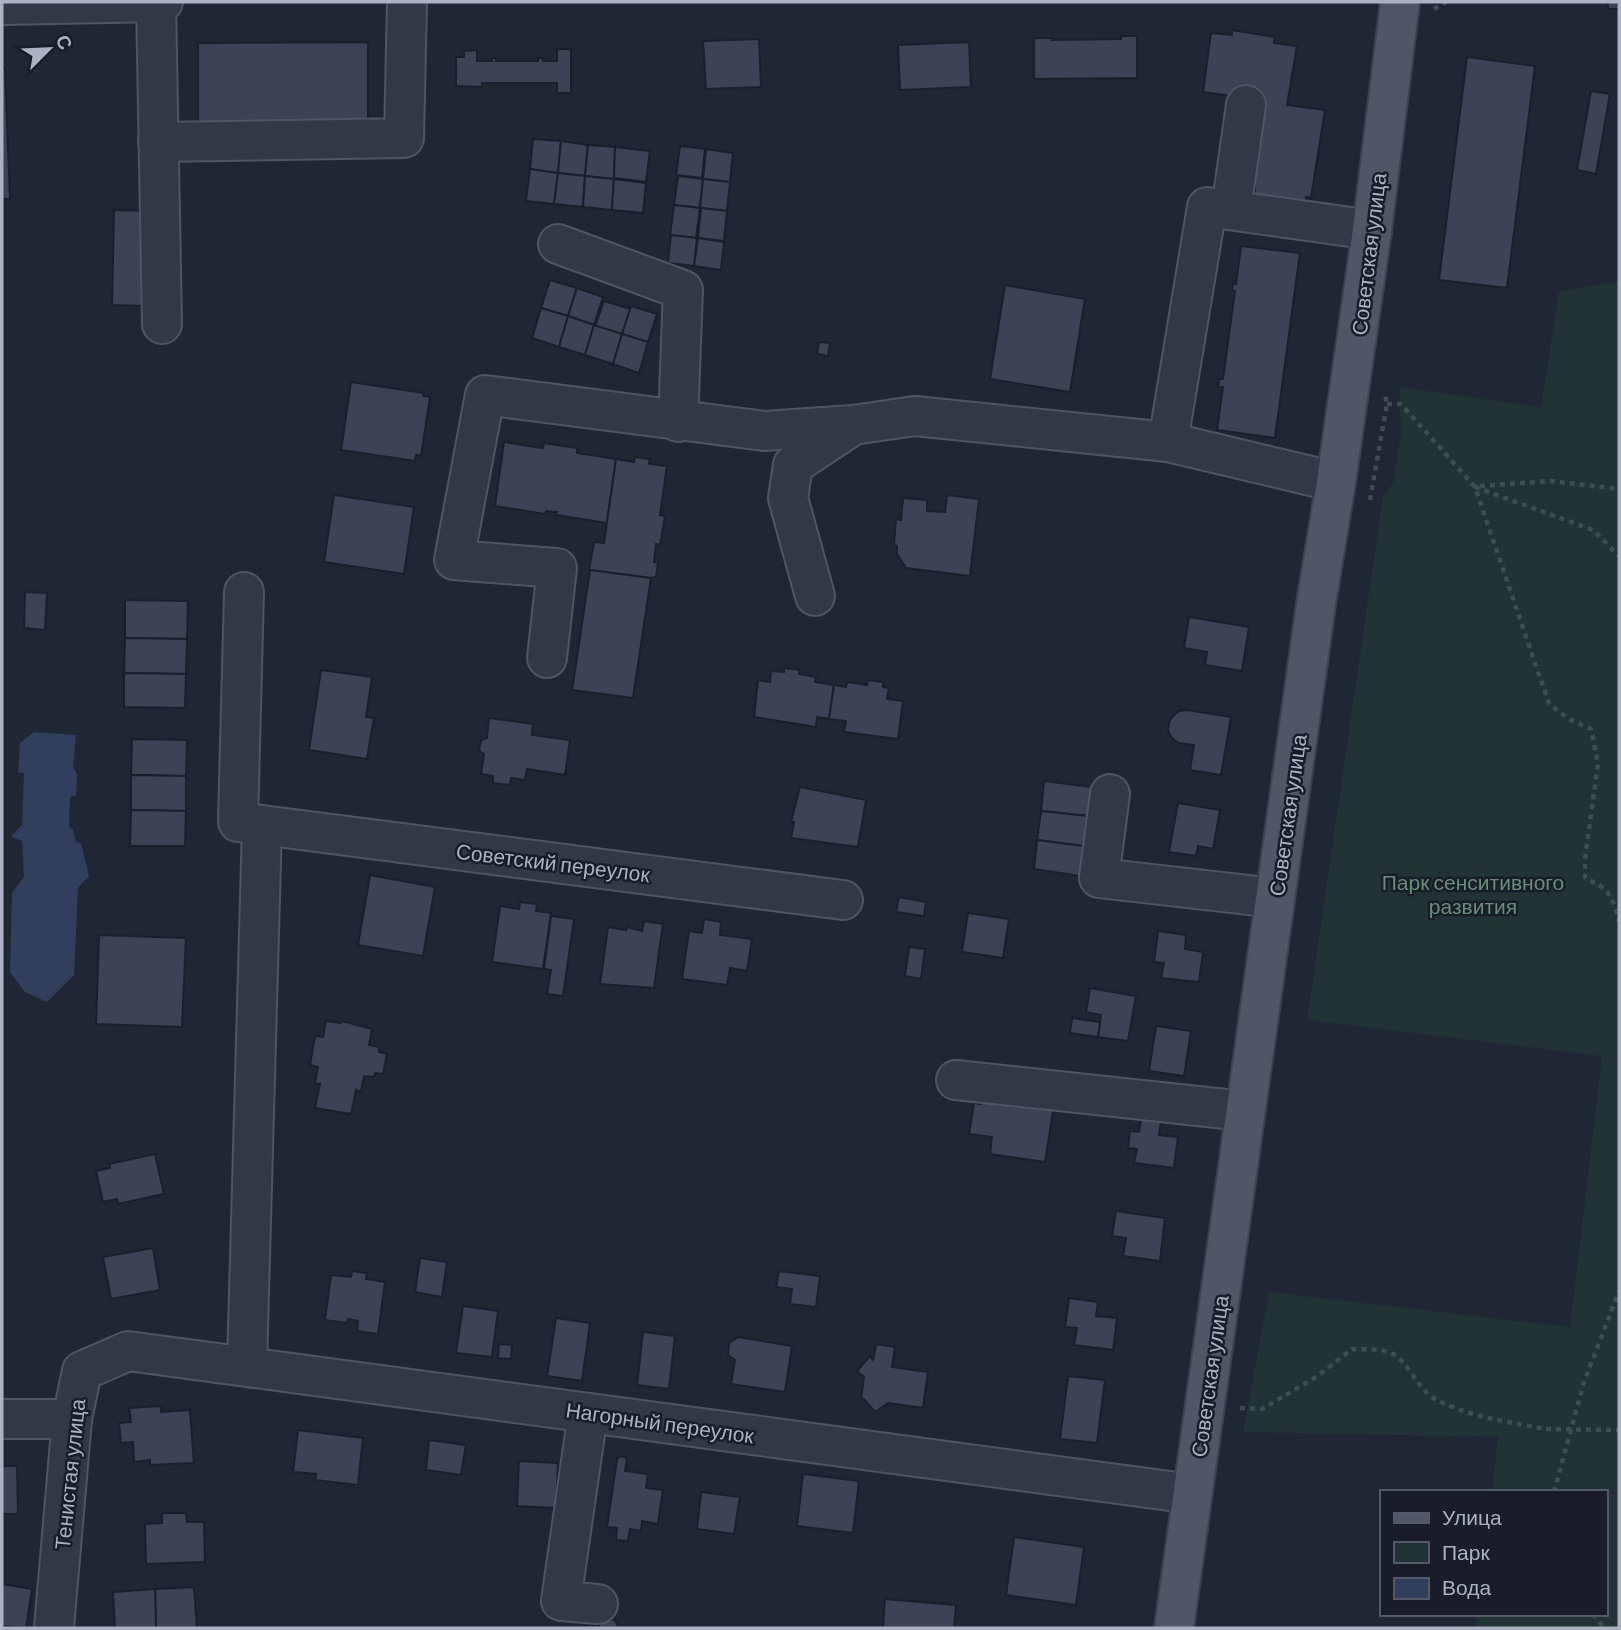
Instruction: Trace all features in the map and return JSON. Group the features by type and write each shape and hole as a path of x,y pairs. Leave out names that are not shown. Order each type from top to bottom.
{"main road":[{"name":"Советская улица","path":"1174,1628 1244,1111 1372,230 1400,2"}],"street":[{"path":"156,2 162,324"},
{"path":"2,5 163,2"},
{"path":"158,142 404,138 407,2"},
{"path":"1231,210 1246,105"},
{"path":"1168,442 1207,207 1372,230"},
{"path":"558,244 683,290 678,422"},
{"path":"547,658 557,568 454,560 485,395 764,431 853,425 915,416 1168,442 1336,482"},
{"path":"815,596 788,498 793,465 853,425"},
{"name":"Советский переулок","path":"244,592 238,822 843,900"},
{"path":"1110,794 1099,878 1275,898"},
{"path":"247,1366 262,825"},
{"path":"956,1080 1244,1111"},
{"name":"Нагорный переулок","path":"128,1351 1192,1494"},
{"name":"Тенистая улица","path":"54,1628 72,1419 82,1371 128,1351"},
{"path":"588,1413 561,1601 598,1604"},
{"path":"2,1419 72,1419"}],"path":[{"path":"1387,404 1401,404 1475,486 1549,704 1569,719 1591,729 1598,762 1585,859 1585,878 1604,886 1615,905 1619,922"},
{"path":"1475,486 1549,481 1619,489"},
{"path":"1475,486 1592,530 1619,556"},
{"path":"1555,1490 1584,1382 1619,1291"},
{"path":"1228,1408 1262,1409 1316,1377 1352,1349 1386,1351 1402,1362 1434,1398 1490,1419 1546,1429 1619,1430"}],"green space":[{"name":"Парк сенситивного развития","path":"1619,282 1619,1628 1476,1628 1477,1616 1607,1616 1607,1490 1492,1490 1498,1437 1243,1432 1269,1292 1570,1327 1602,1056 1307,1020 1383,497 1393,483 1401,434 1399,387 1541,407 1559,291"}],"water":[{"path":"34,732 76,735 73,767 77,774 76,795 70,797 69,827 73,830 76,842 81,843 89,876 78,888 74,975 47,1002 25,992 10,972 12,893 24,877 22,841 11,836 22,825 24,773 18,772 20,743"}],"building":[{"path":"1608,2 1618,2 1618,9 1608,9"},
{"path":"1232,30 1275,37 1274,43 1297,46 1287,105 1325,110 1311,198 1306,197 1306,202 1255,195 1263,100 1203,92 1211,33 1232,35"},
{"path":"1121,36 1137,36 1137,78 1034,79 1034,38 1121,39"},
{"path":"759,39 761,87 706,89 703,41"},
{"path":"368,42 368,123 198,124 198,43"},
{"path":"969,42 971,87 900,90 898,45"},
{"path":"557,49 571,49 571,93 557,93 557,83 482,83 482,87 456,86 456,57 464,57 464,51 477,50 477,61 492,61 492,58 496,58 496,61 538,61 538,58 542,58 543,61 557,61"},
{"path":"1467,57 1535,66 1507,288 1439,280"},
{"path":"2,68 5,68 10,199 2,199"},
{"path":"1591,91 1610,94 1596,174 1577,170"},
{"path":"533,139 561,141 558,173 530,169"},
{"path":"561,141 588,145 585,176 558,173"},
{"path":"588,145 615,147 614,179 585,176"},
{"path":"680,146 705,149 702,178 676,175"},
{"path":"615,147 650,151 646,182 614,178"},
{"path":"706,149 733,153 730,182 703,179"},
{"path":"530,169 558,173 554,204 526,201"},
{"path":"558,173 585,176 583,207 554,204"},
{"path":"585,176 614,179 612,210 583,207"},
{"path":"678,176 703,179 700,208 674,205"},
{"path":"614,179 646,183 643,213 612,210"},
{"path":"703,179 730,182 727,211 700,208"},
{"path":"674,205 700,208 696,238 670,235"},
{"path":"701,208 727,211 724,241 698,238"},
{"path":"114,210 148,211 145,306 112,305"},
{"path":"671,235 697,238 694,266 668,263"},
{"path":"698,238 724,242 721,270 694,266"},
{"path":"1241,246 1300,253 1275,438 1217,430 1223,387 1218,387 1219,379 1223,379 1235,291 1232,290 1233,283 1236,284"},
{"path":"550,280 577,288 568,316 541,308"},
{"path":"1005,285 1085,299 1070,392 990,379"},
{"path":"577,288 603,297 594,325 568,316"},
{"path":"604,301 631,309 623,335 595,326"},
{"path":"631,306 657,314 648,342 622,334"},
{"path":"541,308 568,316 559,347 532,338"},
{"path":"568,316 594,325 585,355 559,347"},
{"path":"594,325 622,334 613,364 585,355"},
{"path":"622,334 648,342 639,373 613,364"},
{"path":"819,342 830,343 828,356 817,354"},
{"path":"351,382 424,393 423,396 430,397 421,456 416,455 415,461 341,450"},
{"path":"504,442 543,448 544,443 577,448 577,453 616,459 607,523 556,515 557,512 546,511 545,514 495,506"},
{"path":"635,457 650,459 649,464 667,466 660,515 665,516 660,545 656,544 656,577 651,578 589,570 594,542 604,543 616,459 634,462"},
{"path":"334,495 414,507 404,574 324,562"},
{"path":"947,495 979,499 970,576 906,568 897,554 897,546 894,545 896,519 901,520 903,498 927,500 927,511 945,512"},
{"path":"590,570 651,578 633,698 572,690"},
{"path":"25,592 47,593 45,630 24,628"},
{"path":"125,600 188,601 187,639 125,638"},
{"path":"1189,617 1249,627 1242,671 1205,665 1207,652 1184,648"},
{"path":"125,638 187,639 186,674 124,673"},
{"path":"784,668 800,670 799,674 816,677 815,682 834,685 829,719 817,717 816,727 754,717 758,680 770,682 771,671 784,672"},
{"path":"321,670 372,677 366,717 374,718 367,759 309,750"},
{"path":"124,673 186,674 185,708 124,707"},
{"path":"868,680 883,682 883,687 889,688 887,699 903,701 898,739 844,732 846,721 829,719 834,685 846,687 847,682 867,685"},
{"path":"1179,711 1231,717 1221,775 1190,770 1194,745 1178,743 1168,731 1173,716"},
{"path":"489,718 533,724 532,735 570,740 565,775 527,769 525,780 511,778 510,785 493,783 493,776 481,774 484,754 479,751 481,740 487,738"},
{"path":"132,739 187,740 186,776 131,775"},
{"path":"131,775 186,776 186,811 131,810"},
{"path":"1044,781 1092,787 1088,816 1041,811"},
{"path":"800,787 866,800 858,847 791,838 794,822 791,822"},
{"path":"1178,803 1220,810 1213,849 1198,846 1196,856 1169,852"},
{"path":"131,810 186,811 185,846 130,846"},
{"path":"1041,811 1088,816 1084,846 1037,840"},
{"path":"1037,840 1084,846 1080,876 1034,869"},
{"path":"370,875 435,887 423,956 358,945"},
{"path":"899,897 926,902 924,916 896,912"},
{"path":"520,902 537,904 536,911 551,913 543,969 492,962 500,906 519,909"},
{"path":"968,913 1009,919 1003,958 962,952"},
{"path":"551,916 574,919 563,996 547,994 551,970 544,969"},
{"path":"704,919 721,922 720,935 752,939 747,971 730,968 727,985 682,979 689,931 702,933"},
{"path":"644,921 663,924 654,988 600,984 608,927 626,930 627,927 642,931"},
{"path":"1158,931 1186,935 1185,949 1203,952 1199,982 1161,978 1164,963 1154,962"},
{"path":"99,935 186,938 182,1027 96,1024"},
{"path":"909,947 925,949 921,979 905,976"},
{"path":"1090,988 1136,996 1128,1041 1098,1037 1101,1015 1086,1012"},
{"path":"1072,1018 1100,1022 1098,1037 1070,1033"},
{"path":"326,1021 342,1021 372,1029 369,1045 379,1047 379,1052 387,1054 383,1074 364,1076 361,1092 356,1090 351,1114 315,1108 320,1084 315,1083 318,1067 310,1065 315,1036 323,1037"},
{"path":"1156,1026 1191,1031 1184,1076 1149,1071"},
{"path":"983,1087 1054,1105 1045,1162 990,1154 992,1137 969,1134 974,1103 981,1104"},
{"path":"1141,1119 1161,1122 1159,1135 1178,1137 1174,1168 1134,1163 1137,1149 1128,1148 1130,1131 1139,1132"},
{"path":"155,1154 164,1194 118,1204 117,1199 103,1202 96,1171 110,1168 109,1164"},
{"path":"1116,1211 1165,1218 1160,1261 1123,1256 1126,1238 1112,1236"},
{"path":"153,1248 160,1290 111,1299 103,1257"},
{"path":"420,1258 447,1262 442,1297 415,1292"},
{"path":"352,1271 367,1273 366,1279 385,1282 378,1334 357,1331 358,1321 348,1319 347,1323 325,1320 331,1275 351,1277"},
{"path":"779,1271 820,1276 816,1307 790,1304 792,1289 776,1287"},
{"path":"1069,1298 1098,1302 1096,1316 1117,1318 1113,1350 1074,1345 1077,1328 1065,1327"},
{"path":"463,1306 498,1311 492,1357 456,1353"},
{"path":"556,1318 590,1323 582,1381 547,1376"},
{"path":"643,1332 675,1336 669,1389 637,1385"},
{"path":"738,1337 792,1346 785,1392 731,1384 735,1360 728,1355 729,1343"},
{"path":"499,1344 512,1345 511,1359 498,1358"},
{"path":"876,1344 895,1347 892,1367 928,1372 923,1408 888,1403 875,1412 861,1398 864,1377 857,1371 870,1356 873,1360"},
{"path":"1068,1376 1105,1380 1097,1443 1060,1439"},
{"path":"161,1406 161,1412 190,1410 194,1463 150,1465 150,1460 134,1462 133,1442 121,1443 119,1423 131,1422 129,1408"},
{"path":"298,1430 363,1438 358,1485 315,1480 316,1474 293,1472"},
{"path":"429,1440 466,1445 461,1475 426,1470"},
{"path":"620,1456 627,1460 625,1471 648,1474 646,1488 663,1490 658,1524 642,1521 641,1531 630,1529 628,1541 616,1540 617,1528 607,1527 617,1459"},
{"path":"519,1461 558,1463 556,1508 517,1506"},
{"path":"2,1466 17,1466 18,1514 2,1514"},
{"path":"803,1474 859,1481 853,1533 797,1526"},
{"path":"701,1492 740,1497 734,1534 697,1529"},
{"path":"162,1513 186,1513 187,1522 204,1522 205,1562 146,1564 145,1524 162,1523"},
{"path":"1014,1537 1084,1547 1076,1605 1006,1595"},
{"path":"2,1584 32,1589 26,1628 2,1626"},
{"path":"194,1587 197,1628 156,1628 155,1589"},
{"path":"155,1589 156,1628 115,1628 113,1592"},
{"path":"885,1599 956,1605 954,1628 883,1628"},
{"path":"605,1619 615,1620 619,1628 599,1628"}]}
